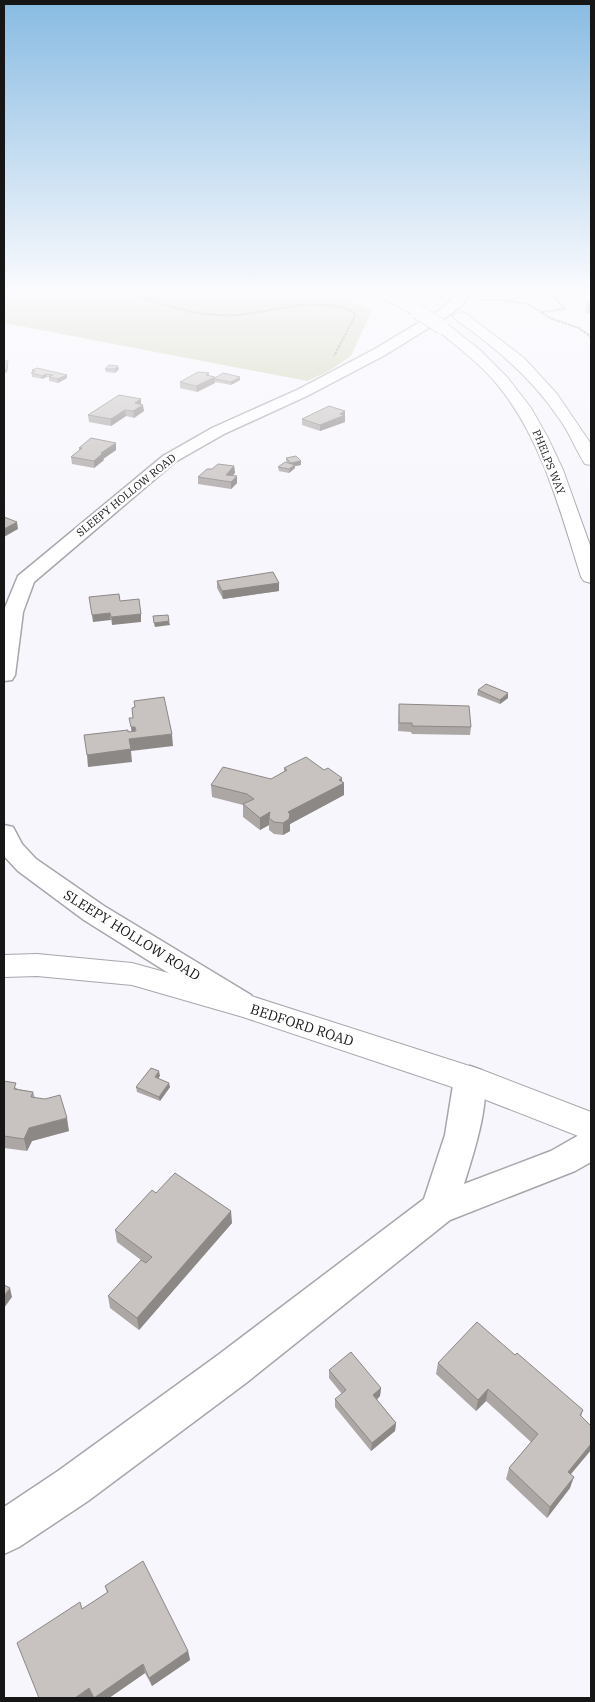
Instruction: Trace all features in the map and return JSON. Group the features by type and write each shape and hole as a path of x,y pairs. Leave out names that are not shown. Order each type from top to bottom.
{"main road":[{"name":"PHELPS WAY","path":"496,372 514,394 532,421 554,468 591,577"},
{"path":"531,372 565,413 591,460"},
{"name":"BEDFORD ROAD","path":"4,966 37,965 132,974 248,1007 470,1079 591,1127"}],"street":[{"name":"SLEEPY HOLLOW ROAD","path":"4,675 13,612 25,580 169,459 218,431 343,372"},
{"name":"SLEEPY HOLLOW ROAD","path":"4,833 11,848 27,865 94,914 248,1007"},
{"path":"438,1209 462,1135 470,1079"},
{"path":"4,1532 73,1486 232,1368 438,1209 563,1160 591,1145"}],"green space":[{"path":"262,372 326,372 307,381"}],"building":[{"path":"56,372 67,375 57,379 49,377 53,375 46,374 42,376 31,373"},
{"path":"197,372 209,373 206,375 215,377 196,386 180,382"},
{"path":"223,373 240,377 231,382 215,379"},
{"path":"119,395 141,399 135,403 143,405 133,411 125,410 111,419 88,415"},
{"path":"329,406 345,411 340,414 345,415 320,425 302,419"},
{"path":"91,438 116,443 101,453 103,453 94,461 71,457 82,448 79,448"},
{"path":"296,456 301,461 291,463 286,458"},
{"path":"285,462 295,465 289,469 278,467"},
{"path":"218,464 234,466 226,475 237,476 231,482 198,477 207,469 212,469"},
{"path":"4,517 17,522 4,529"},
{"path":"273,572 279,583 222,591 217,581"},
{"path":"119,594 120,601 139,599 141,614 111,617 110,613 92,615 89,597"},
{"path":"168,615 169,621 154,623 153,616"},
{"path":"486,684 508,693 500,700 478,690"},
{"path":"164,697 172,734 129,739 131,749 87,755 84,735 128,730 128,732 136,731 135,727 131,727 129,718 133,718 132,708 135,707 134,701"},
{"path":"399,704 469,706 471,727 412,726 412,723 399,723"},
{"path":"306,757 324,770 328,768 342,778 339,780 344,783 288,812 290,814 289,819 283,823 274,822 269,818 270,812 260,818 243,804 254,799 247,794 211,785 223,767 271,779 287,770 284,768"},
{"path":"151,1068 159,1071 155,1077 169,1083 159,1097 136,1087"},
{"path":"4,1081 16,1083 14,1089 33,1092 31,1097 45,1099 60,1095 67,1118 29,1128 24,1139 4,1136"},
{"path":"175,1173 231,1211 137,1318 108,1296 141,1260 146,1263 152,1257 115,1230 152,1190 156,1193"},
{"path":"4,1285 10,1288 4,1296"},
{"path":"477,1322 515,1355 517,1353 583,1410 580,1415 591,1426 591,1444 568,1472 574,1477 550,1507 509,1468 538,1434 488,1389 478,1400 438,1363"},
{"path":"351,1352 381,1388 373,1395 396,1423 372,1443 335,1399 346,1390 329,1370"},
{"path":"143,1561 188,1651 149,1678 143,1664 94,1698 89,1688 75,1698 39,1698 17,1643 80,1602 82,1609 108,1592 105,1586"}]}
